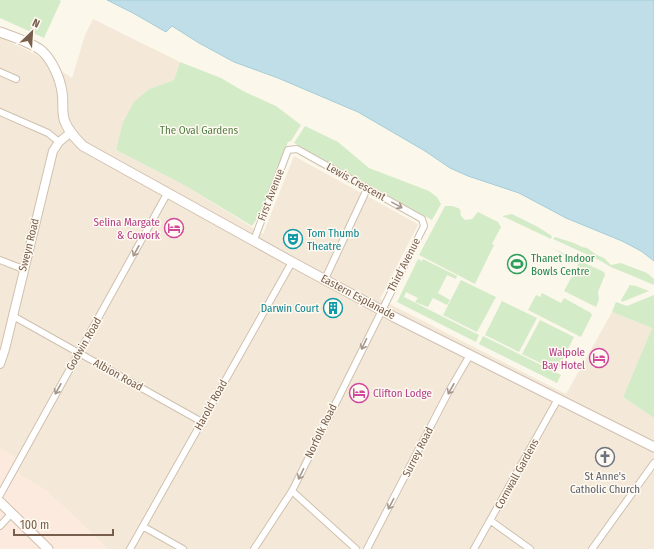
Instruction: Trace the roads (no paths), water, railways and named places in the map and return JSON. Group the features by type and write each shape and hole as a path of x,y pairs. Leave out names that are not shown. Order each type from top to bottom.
{"main road":[{"path":"0,32 38,48 47,56 62,92 63,116 70,133"},
{"name":"Eastern Esplanade","path":"70,133 84,146 292,262 470,355 654,447"},
{"path":"0,502 48,549"}],"street":[{"path":"0,72 16,79"},
{"path":"0,112 48,133 59,142"},
{"name":"Sweyn Road","path":"0,364 2,348 13,316 52,151 59,142 70,133"},
{"name":"Lewis Crescent","path":"288,150 296,149 422,219"},
{"name":"First Avenue","path":"254,240 288,150"},
{"path":"325,279 367,189"},
{"name":"Godwin Road","path":"0,495 168,192"},
{"name":"Third Avenue","path":"382,310 424,226 422,219"},
{"path":"0,260 24,269"},
{"name":"Harold Road","path":"130,549 144,527 292,262"},
{"name":"Norfolk Road","path":"254,549 292,491 382,310"},
{"name":"Albion Road","path":"13,316 202,422"},
{"name":"Surrey Road","path":"367,549 449,391 470,355"},
{"name":"Cornwall Gardens","path":"474,549 558,399"},
{"path":"592,549 654,463"},
{"path":"292,491 356,549"},
{"path":"0,526 11,514"},
{"path":"491,521 530,549"},
{"path":"144,527 183,549"}],"water":[{"path":"107,0 654,0 654,261 641,251 622,241 566,218 519,193 468,176 450,168 425,151 358,112 278,78 234,62 172,26 166,32"}],"place":[{"name":"Selina Margate & Cowork","path":"174,228"},
{"name":"Tom Thumb Theatre","path":"293,239"},
{"name":"Thanet Indoor Bowls Centre","path":"517,264"},
{"name":"Darwin Court","path":"333,308"},
{"name":"Walpole Bay Hotel","path":"599,358"},
{"name":"Clifton Lodge","path":"359,393"},
{"name":"St Anne's Catholic Church","path":"605,457"}],"park label":[{"name":"The Oval Gardens","path":"199,130"}]}
